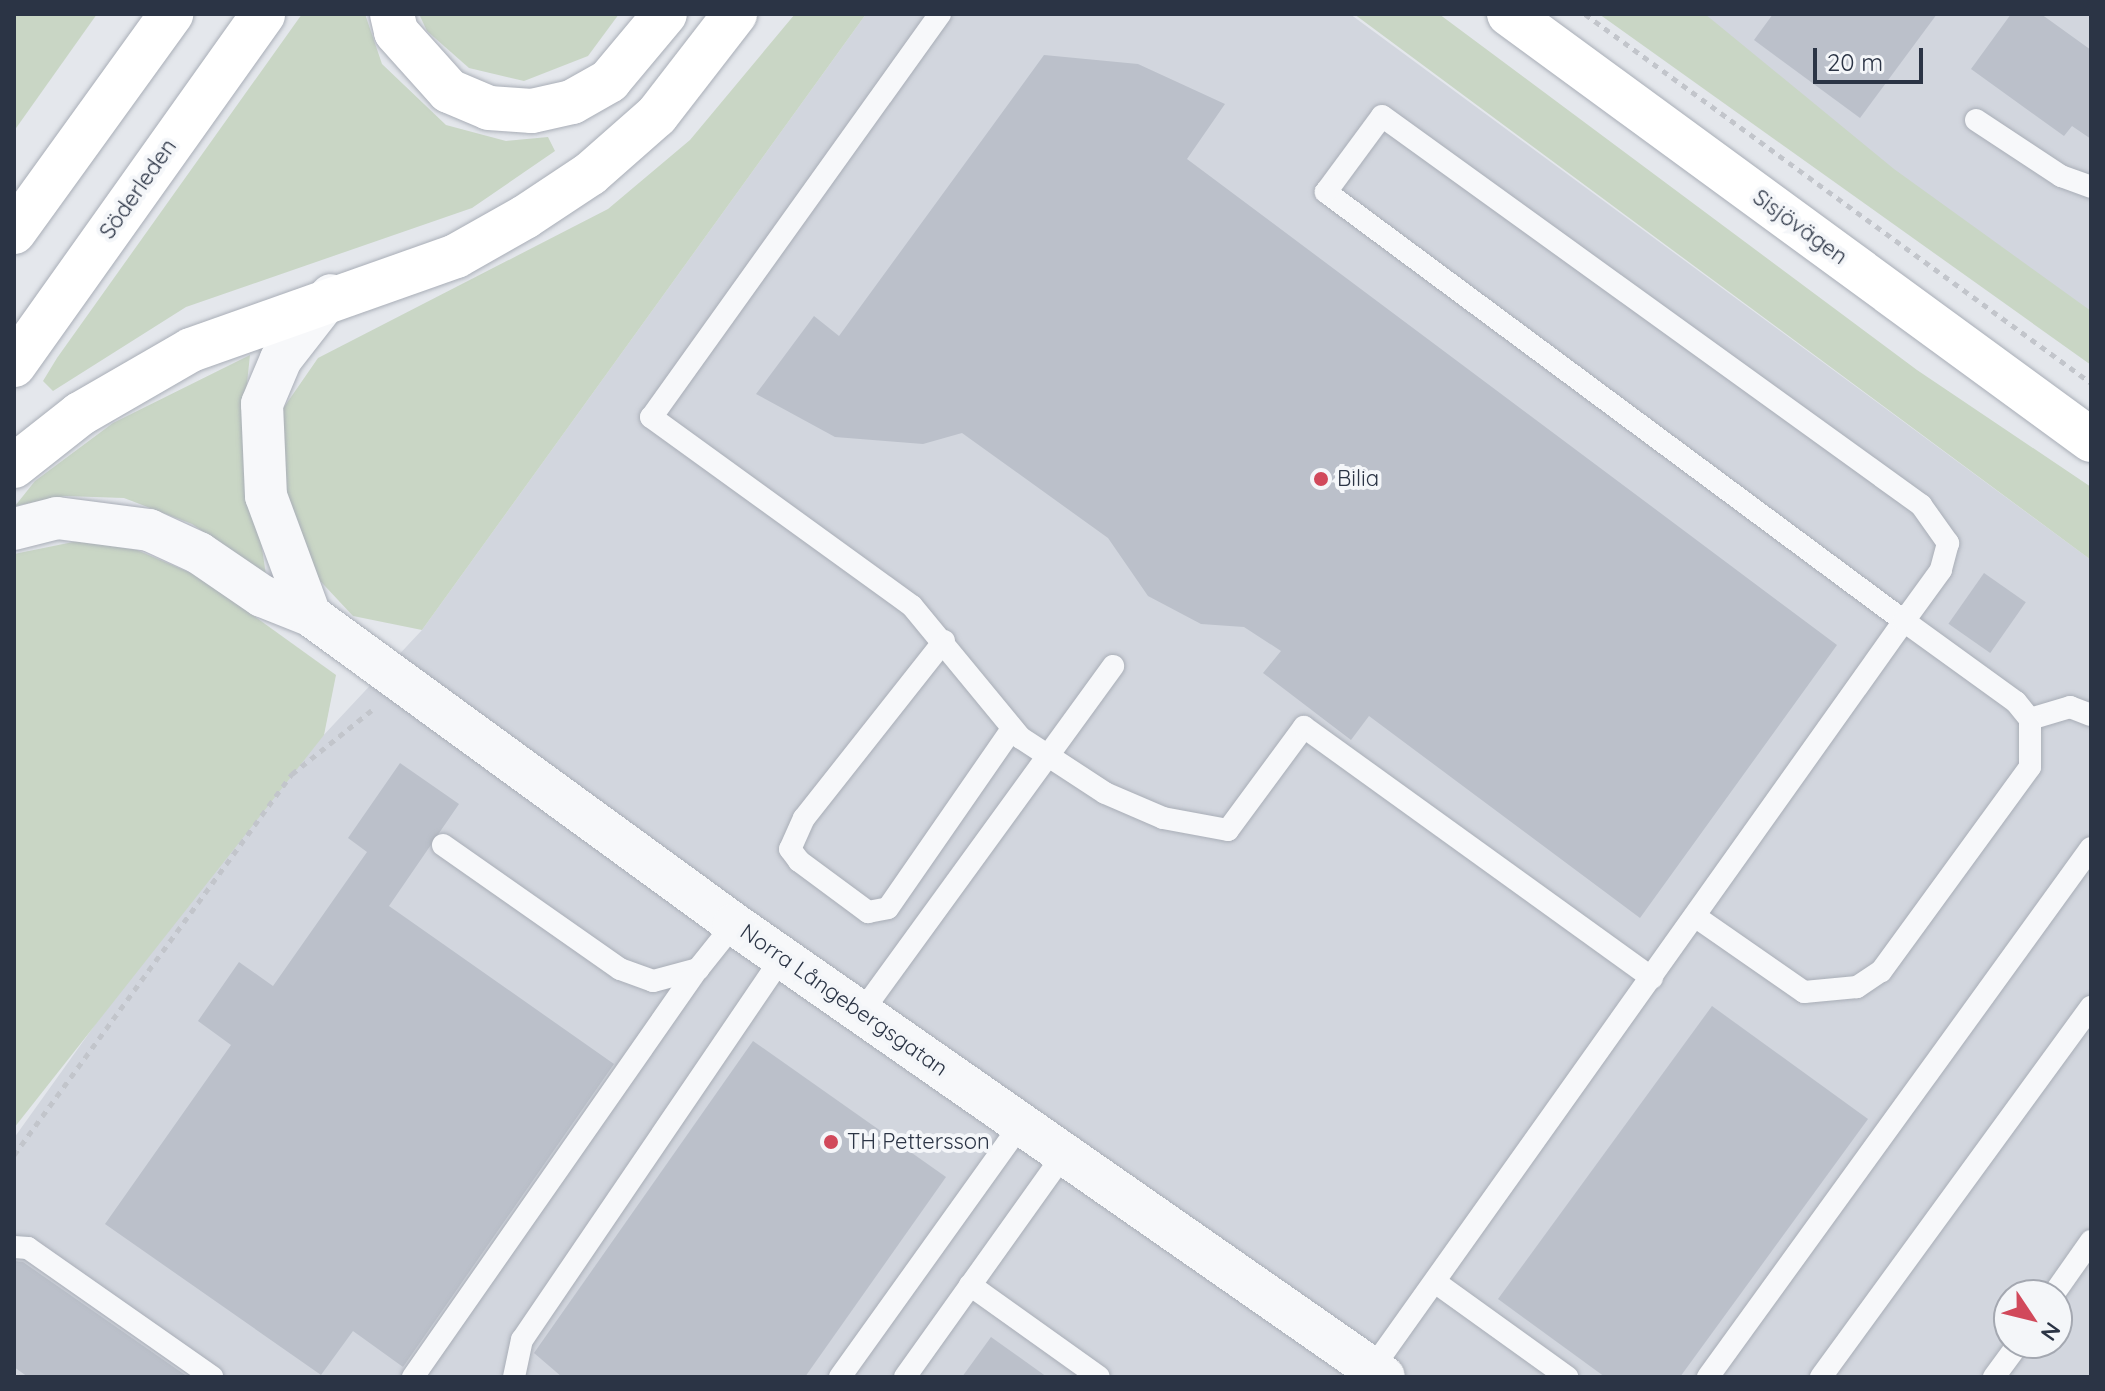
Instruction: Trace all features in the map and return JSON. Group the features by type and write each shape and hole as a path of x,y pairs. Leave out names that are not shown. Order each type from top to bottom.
{"main road":[{"path":"14,232 30,196 171,14"},
{"name":"Söderleden","path":"14,365 263,14"},
{"path":"392,14 396,32 449,91 489,108 532,111 572,102 609,81 665,14"},
{"path":"14,466 80,414 191,350 331,295 456,256 590,174 657,115 735,14"},
{"name":"Sisjövägen","path":"1509,14 2091,440"}],"street":[{"path":"310,615 266,496 262,404 281,359 331,295"},
{"name":"Norra Långebergsgatan","path":"14,529 57,518 149,530 199,553 262,596 310,615 734,924 1378,1373"}],"lane":[{"path":"940,14 651,417 912,606 944,641 1012,729 1046,758 1163,818 1228,830 1304,727 1652,978"},
{"path":"1378,1373 1435,1282 1696,917 1904,621 1941,570 1948,543 1921,505 1382,116 1326,192 1904,621 2030,719"},
{"path":"1976,120 2061,176 2091,187"},
{"path":"944,641 804,818 790,849 799,861 868,912 888,908 1012,729"},
{"path":"861,1013 1113,666"},
{"path":"2030,719 2070,707 2091,715"},
{"path":"1696,917 1804,992 1857,987 1881,971 2030,767 2030,719"},
{"path":"443,845 620,969 653,981 698,969"},
{"path":"1708,1377 2091,848"},
{"path":"413,1377 698,969 734,924"},
{"path":"514,1377 522,1340 782,958"},
{"path":"1821,1377 2091,1007"},
{"path":"840,1377 1021,1124"},
{"path":"905,1377 1064,1154"},
{"path":"2064,1279 2091,1241"},
{"path":"14,1247 28,1248 212,1377"},
{"path":"1435,1282 1567,1377"},
{"path":"970,1285 1099,1377"},
{"path":"1994,1377 2007,1359"}],"path":[{"path":"1585,14 2091,383"},
{"path":"14,1155 292,774 364,719 396,678"}],"shaded area":[{"path":"866,14 1350,14 2091,560 2091,1377 14,1377 14,1138 233,832 422,630"},
{"path":"1600,14 2091,14 2091,359"}],"green space":[{"path":"14,14 97,14 14,131"},
{"path":"302,14 365,14 382,64 446,125 506,141 548,137 555,151 472,208 186,307 53,391 43,381 57,358"},
{"path":"419,14 619,14 588,56 524,81 469,68 427,31"},
{"path":"795,14 866,14 422,630 353,616 309,569 286,522 280,413 318,358 608,209 690,140"},
{"path":"1354,14 1439,14 1917,370 2091,487 2091,560"},
{"path":"1599,14 1705,14 1894,169 2091,311 2091,365"},
{"path":"250,355 243,421 266,575 192,524 124,498 65,496 15,506 35,481 113,423"},
{"path":"78,541 137,550 200,577 336,675 324,735 14,1128 14,554"}],"building":[{"path":"1773,14 1937,14 1860,118 1754,40"},
{"path":"2011,14 2041,14 2091,50 2091,139 2072,126 2064,136 1971,69"},
{"name":"Bilia","path":"1044,55 1138,64 1225,104 1187,159 1837,645 1640,918 1369,716 1351,740 1263,673 1281,651 1244,627 1201,624 1148,596 1108,538 962,433 923,444 835,437 756,394 814,316 839,336"},
{"path":"1984,573 2026,602 1990,653 1948,624"},
{"path":"400,763 459,804 389,906 614,1064 403,1367 353,1331 321,1375 105,1224 231,1045 198,1021 239,962 273,986 367,852 348,838"},
{"path":"1712,1006 1868,1119 1680,1377 1605,1377 1498,1299"},
{"path":"753,1041 946,1177 805,1377 562,1377 534,1353"},
{"path":"14,1261 23,1262 188,1377 28,1377 14,1367"},
{"path":"991,1337 1047,1377 962,1377"}],"place":[{"name":"Bilia","path":"1321,479"},
{"name":"TH Pettersson","path":"831,1142"}]}
